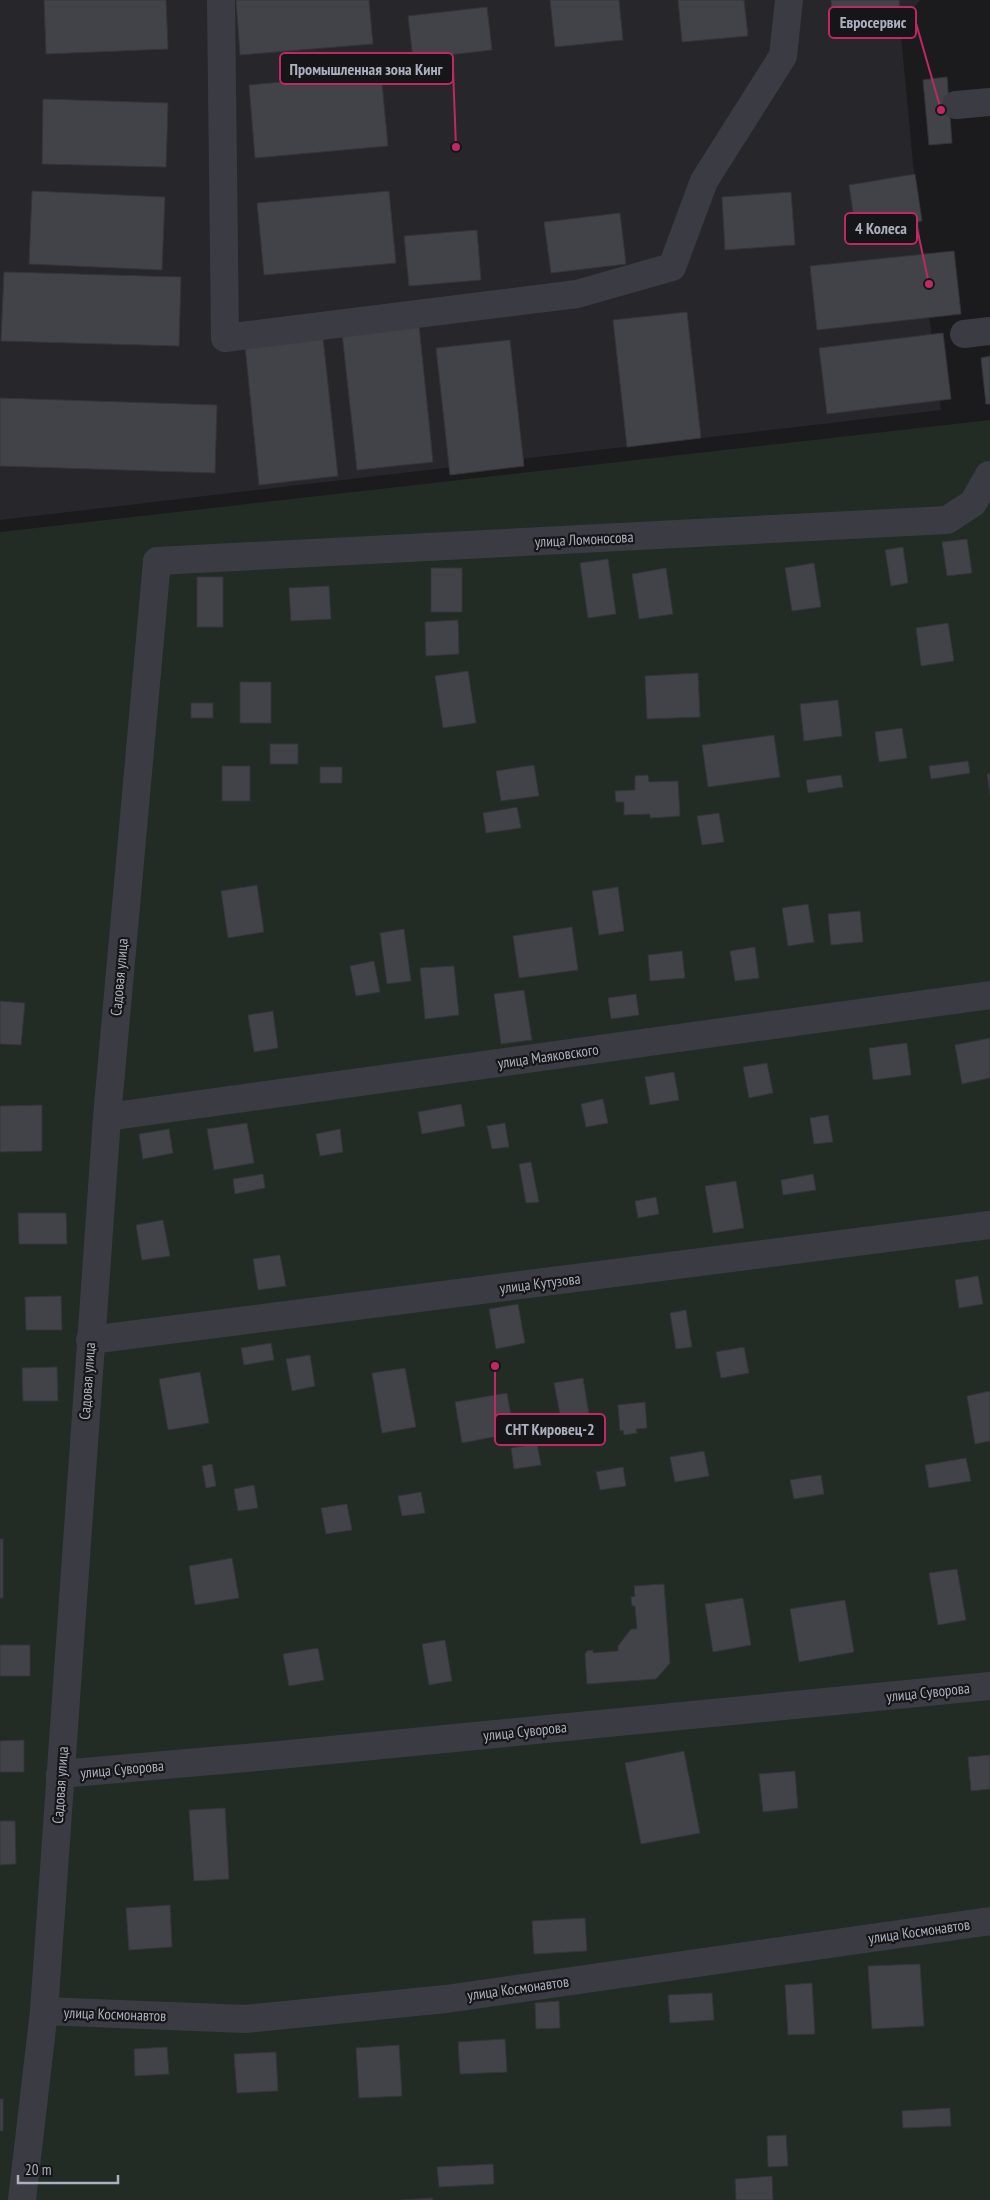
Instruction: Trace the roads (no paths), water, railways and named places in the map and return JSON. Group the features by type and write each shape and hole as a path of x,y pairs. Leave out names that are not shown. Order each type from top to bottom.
{"street":[{"path":"221,0 225,338 577,294 672,267 704,180 783,56 789,0"},
{"path":"956,105 990,102"},
{"name":"улица Ломоносова","path":"157,561 946,520 973,503 989,475"},
{"name":"Садовая улица","path":"22,2200 44,2011 107,1117 157,561"},
{"name":"улица Маяковского","path":"107,1117 990,995"},
{"name":"улица Кутузова","path":"90,1340 990,1225"},
{"name":"улица Суворова","path":"60,1774 269,1756 990,1686"},
{"name":"улица Космонавтов","path":"44,2011 245,2019 446,1999 990,1921"}],"place":[{"name":"Евросервис","path":"941,110"},
{"name":"Промышленная зона Кинг","path":"456,147"},
{"name":"4 Колеса","path":"929,284"},
{"name":"СНТ Кировец-2","path":"495,1366"}]}
